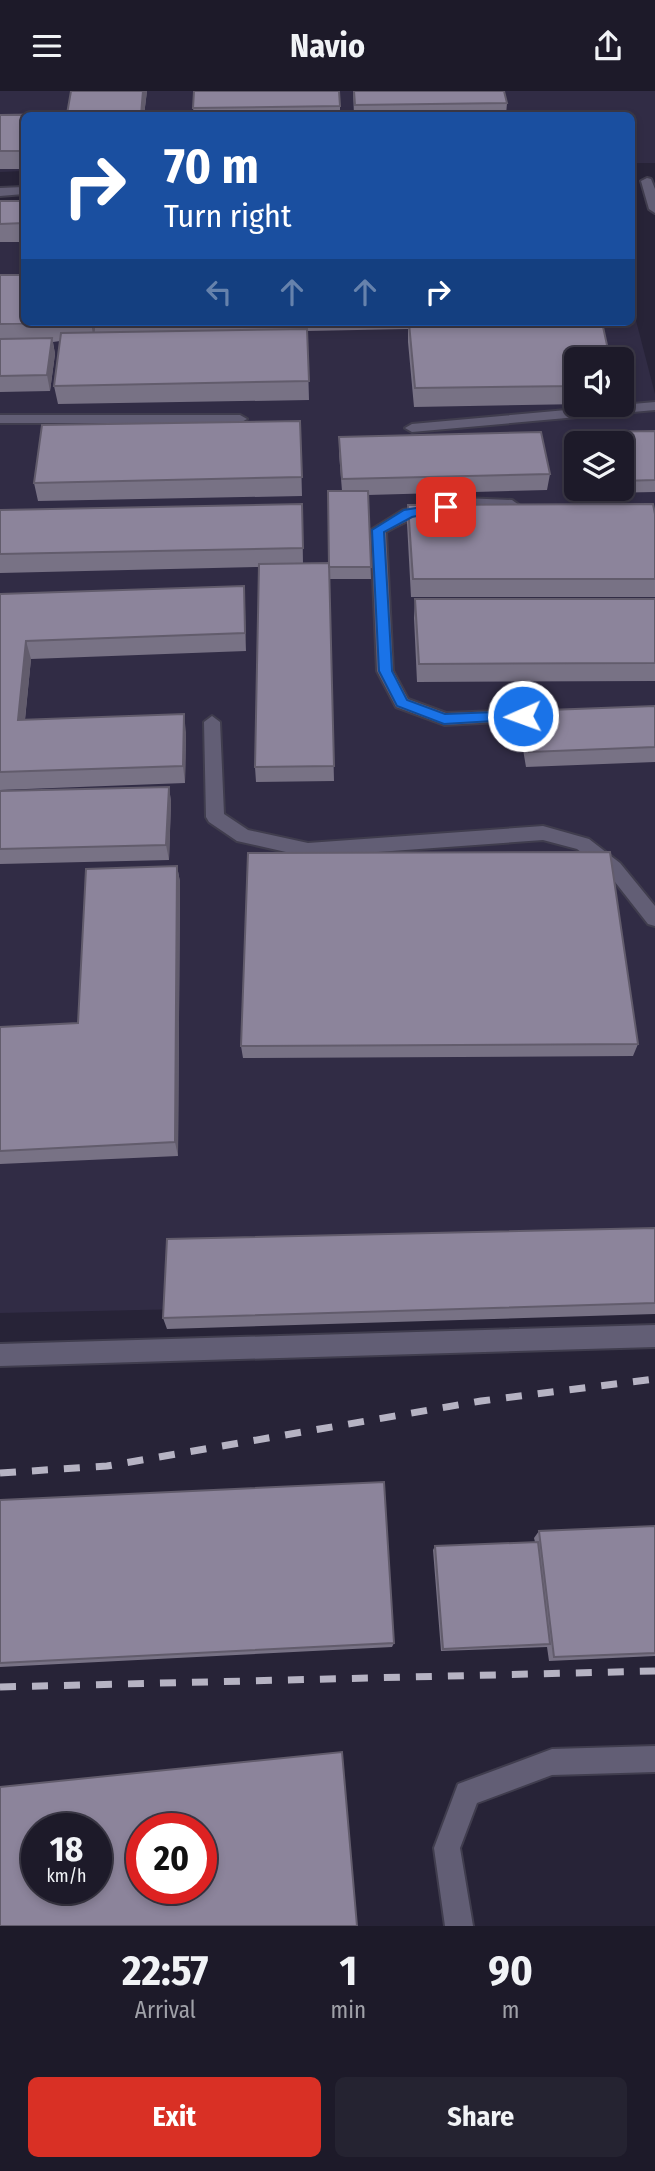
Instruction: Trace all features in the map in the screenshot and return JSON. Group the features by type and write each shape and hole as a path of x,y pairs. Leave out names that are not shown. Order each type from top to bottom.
{"street":[{"path":"651,181 655,209"},
{"path":"0,192 21,191"},
{"path":"412,428 655,406"},
{"path":"0,419 240,419"},
{"path":"533,506 464,503 408,513 378,530 385,671 402,703 444,719 563,715"},
{"path":"212,722 215,817 243,836 308,849 543,833 583,844 614,868 655,919"},
{"path":"0,1355 655,1336"},
{"path":"459,1926 447,1848 467,1793 552,1762 655,1759"}],"shaded area":[{"path":"0,91 655,91 655,163 635,163 635,112 21,112 21,171 0,172"},
{"path":"21,208 21,326 635,326 635,317 655,394 655,1299 0,1313 0,209"}],"building":[{"path":"71,91 143,91 141,112 67,112"},
{"path":"194,91 339,91 340,106 193,108"},
{"path":"354,91 504,91 507,103 355,105"},
{"path":"0,115 21,115 21,151 0,151"},
{"path":"0,201 21,201 21,223 0,224"},
{"path":"0,275 21,275 21,324 0,324"},
{"path":"409,326 603,326 607,347 564,347 564,386 415,388"},
{"path":"307,329 309,381 54,386 61,333"},
{"path":"52,338 47,375 0,376 0,339"},
{"path":"300,421 302,477 34,483 42,425"},
{"path":"634,431 655,431 655,480 634,481"},
{"path":"541,432 550,474 342,479 339,437"},
{"path":"328,491 368,491 371,567 329,567"},
{"path":"302,504 303,548 0,554 0,510"},
{"path":"653,504 655,579 413,579 408,505"},
{"path":"329,563 334,766 255,767 259,564"},
{"path":"244,586 245,633 26,641 18,720 184,714 183,766 0,772 0,594"},
{"path":"415,599 655,599 655,663 419,664"},
{"path":"655,706 655,747 529,752 522,711"},
{"path":"169,787 166,845 0,849 0,791"},
{"path":"610,852 638,1044 241,1046 248,853"},
{"path":"177,866 175,1142 0,1151 0,1027 78,1023 86,869"},
{"path":"655,1228 655,1303 163,1318 167,1239"},
{"path":"384,1482 394,1643 0,1663 0,1500"},
{"path":"655,1526 655,1653 554,1657 539,1531"},
{"path":"538,1542 550,1644 443,1649 435,1546"},
{"path":"342,1752 357,1926 0,1926 0,1787"}],"railway":[{"path":"0,1473 107,1466 481,1401 655,1379"},
{"path":"0,1687 655,1671"}],"route":[{"path":"446,507 408,513 378,530 385,671 402,703 444,719 523,716"}]}
